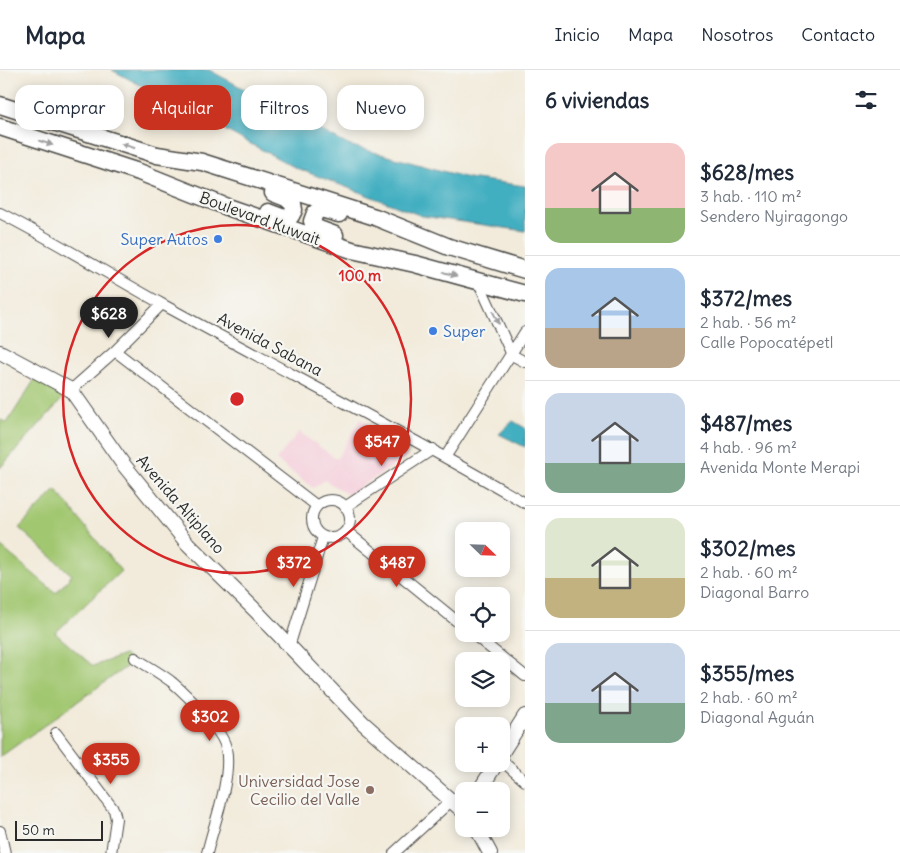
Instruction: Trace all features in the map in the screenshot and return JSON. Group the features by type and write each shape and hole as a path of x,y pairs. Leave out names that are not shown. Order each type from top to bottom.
{"main road":[{"name":"Boulevard Kuwait","path":"0,106 157,155 202,162 375,217 449,248 525,270"},
{"name":"Boulevard Kuwait","path":"0,127 139,172 301,234 352,250 415,264 525,294"},
{"path":"139,172 262,209 284,218 291,216 294,210 293,204 286,198 157,155"},
{"path":"415,264 316,228 312,221 315,213 321,209 328,210 426,243 449,248"}],"street":[{"name":"Avenida Sabana","path":"0,213 48,237 162,304 446,456 525,503"},
{"path":"479,283 512,355 525,362"},
{"path":"71,390 162,304"},
{"path":"446,456 525,332"},
{"path":"115,350 317,506"},
{"name":"Avenida Altiplano","path":"0,352 71,390 123,464 188,544 363,723 455,803"},
{"path":"345,507 433,449"},
{"path":"328,500 340,503 345,507 350,514 350,523 346,531 336,538 324,536 318,532 312,520 317,506 328,500"},
{"path":"346,531 455,620"},
{"path":"289,647 324,536"},
{"path":"482,642 525,676"},
{"path":"135,658 173,684 220,733 226,746 228,760 207,853"},
{"path":"510,740 525,716"},
{"path":"56,732 114,810 116,819 111,853"},
{"path":"510,768 525,781"},
{"path":"394,853 455,810"},
{"path":"0,831 5,853"},
{"path":"481,837 490,853"}],"shaded area":[{"path":"360,419 405,445 408,456 348,495 325,480 313,488 276,460 299,432 337,459"}],"green space":[{"path":"35,379 65,396 0,468 0,419 7,423"},
{"path":"56,490 121,571 55,633 93,666 124,655 133,662 0,757 0,546 56,593 72,575 19,528"}],"water":[{"path":"112,70 209,70 241,87 241,130 320,130 348,145 468,178 525,186 525,231 422,216 296,168 225,130 231,130 231,85 140,85"},
{"path":"513,421 525,428 525,447 499,434"}],"place":[{"name":"Super Autos","path":"218,239"},
{"name":"Super","path":"433,331"},
{"name":"Universidad Jose Cecilio del Valle","path":"370,790"}]}
